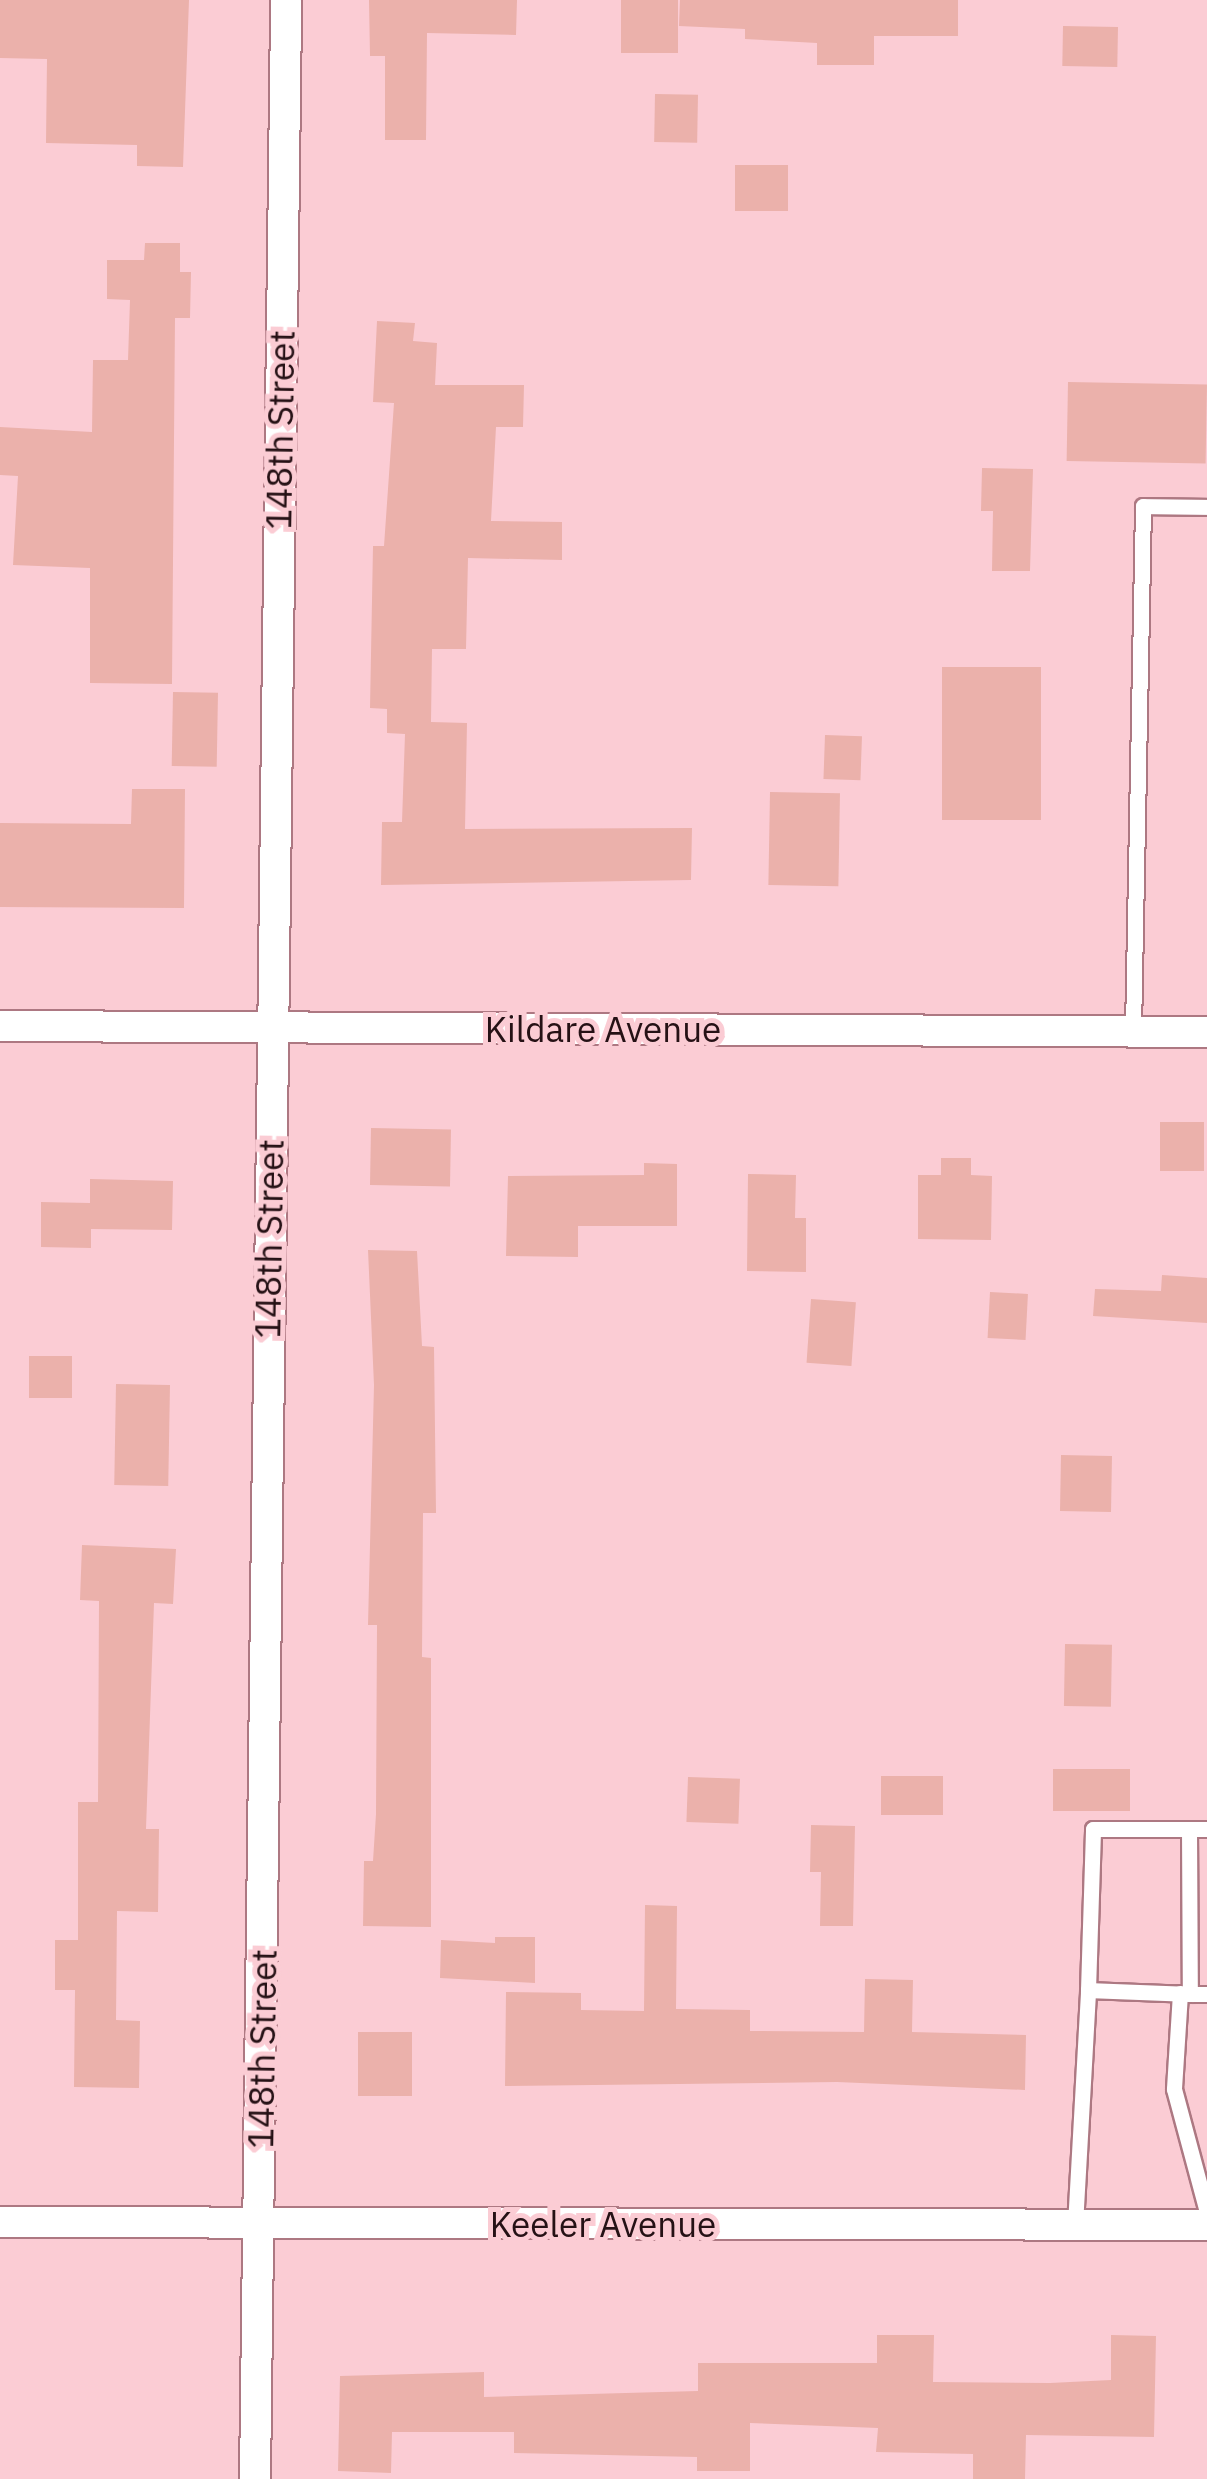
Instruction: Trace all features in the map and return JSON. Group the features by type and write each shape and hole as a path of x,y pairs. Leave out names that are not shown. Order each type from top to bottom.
{"street":[{"name":"148th Street","path":"255,2479 286,0"},
{"name":"Kildare Avenue","path":"0,1026 1207,1032"},
{"name":"Keeler Avenue","path":"0,2222 1207,2226"}],"lane":[{"path":"1134,1032 1143,506 1207,507"},
{"path":"1076,2225 1092,1829 1207,1829"},
{"path":"1189,1829 1192,1994 1174,2089 1207,2212"},
{"path":"1088,1990 1192,1994"}],"building":[{"path":"0,0 189,0 183,167 137,166 137,145 46,143 47,59 0,58"},
{"path":"369,0 517,0 516,35 427,33 426,140 385,140 385,56 370,56"},
{"path":"621,0 678,0 678,53 621,53"},
{"path":"680,0 958,0 958,36 874,36 874,65 817,65 817,43 745,39 745,29 679,26"},
{"path":"1063,26 1118,27 1117,67 1062,66"},
{"path":"655,94 698,95 697,143 654,142"},
{"path":"735,165 788,165 788,211 735,211"},
{"path":"145,243 180,243 180,272 191,272 190,318 175,318 172,684 90,683 90,568 13,565 18,476 0,475 0,427 92,432 93,360 128,360 130,300 107,299 107,260 144,260"},
{"path":"377,321 415,323 413,341 437,343 435,385 524,385 523,427 496,427 491,521 562,522 562,560 468,558 466,649 432,649 431,722 467,723 465,829 692,828 691,880 381,885 382,822 402,822 405,734 387,733 387,709 370,708 373,546 384,546 394,403 373,402"},
{"path":"1068,382 1207,384 1206,463 1067,461"},
{"path":"982,468 1033,469 1030,571 992,571 993,511 981,511"},
{"path":"942,667 1041,667 1041,820 942,820"},
{"path":"173,692 218,693 217,767 172,766"},
{"path":"825,735 862,736 860,780 823,779"},
{"path":"132,789 185,789 184,908 0,907 0,823 131,824"},
{"path":"770,792 840,793 838,886 768,885"},
{"path":"1160,1122 1204,1122 1204,1171 1160,1171"},
{"path":"371,1128 451,1129 450,1186 370,1185"},
{"path":"941,1158 971,1158 971,1175 992,1176 991,1240 918,1239 918,1175 941,1175"},
{"path":"644,1163 677,1164 677,1226 578,1226 578,1257 506,1256 508,1176 644,1175"},
{"path":"748,1174 796,1175 795,1218 806,1218 806,1272 747,1271"},
{"path":"90,1179 173,1181 172,1230 91,1229 91,1248 41,1247 41,1202 90,1203"},
{"path":"368,1250 417,1251 422,1346 434,1347 436,1513 423,1513 422,1657 431,1658 431,1927 363,1926 364,1861 373,1861 376,1814 377,1625 368,1625 374,1385"},
{"path":"1162,1275 1207,1278 1207,1323 1093,1316 1095,1289 1161,1291"},
{"path":"990,1292 1028,1294 1026,1340 988,1338"},
{"path":"811,1299 856,1302 851,1366 807,1363"},
{"path":"29,1356 72,1356 72,1398 29,1398"},
{"path":"116,1384 170,1385 168,1486 114,1485"},
{"path":"1061,1455 1112,1456 1111,1512 1060,1511"},
{"path":"82,1545 176,1549 173,1604 154,1603 146,1829 159,1829 158,1912 117,1911 116,2020 140,2021 139,2088 74,2087 75,1990 55,1990 55,1940 78,1940 78,1802 98,1802 99,1601 80,1600"},
{"path":"1065,1644 1112,1645 1111,1707 1064,1706"},
{"path":"1053,1769 1130,1769 1130,1811 1053,1811"},
{"path":"881,1776 943,1776 943,1815 881,1815"},
{"path":"688,1777 740,1779 738,1824 686,1822"},
{"path":"811,1825 855,1826 853,1926 820,1926 821,1872 810,1872"},
{"path":"645,1905 677,1906 676,2009 750,2010 750,2031 864,2032 865,1979 913,1980 912,2032 1026,2035 1025,2090 837,2082 505,2086 506,1992 581,1993 581,2010 644,2011"},
{"path":"495,1937 535,1937 535,1983 440,1978 441,1940 495,1943"},
{"path":"358,2032 412,2032 412,2096 358,2096"},
{"path":"877,2335 934,2335 933,2382 1050,2383 1111,2380 1111,2335 1156,2336 1154,2437 1026,2435 1025,2479 973,2479 973,2454 876,2452 878,2428 750,2423 750,2471 697,2471 697,2457 514,2453 514,2432 392,2432 391,2473 338,2471 340,2376 484,2372 484,2397 698,2391 698,2363 877,2363"}]}
